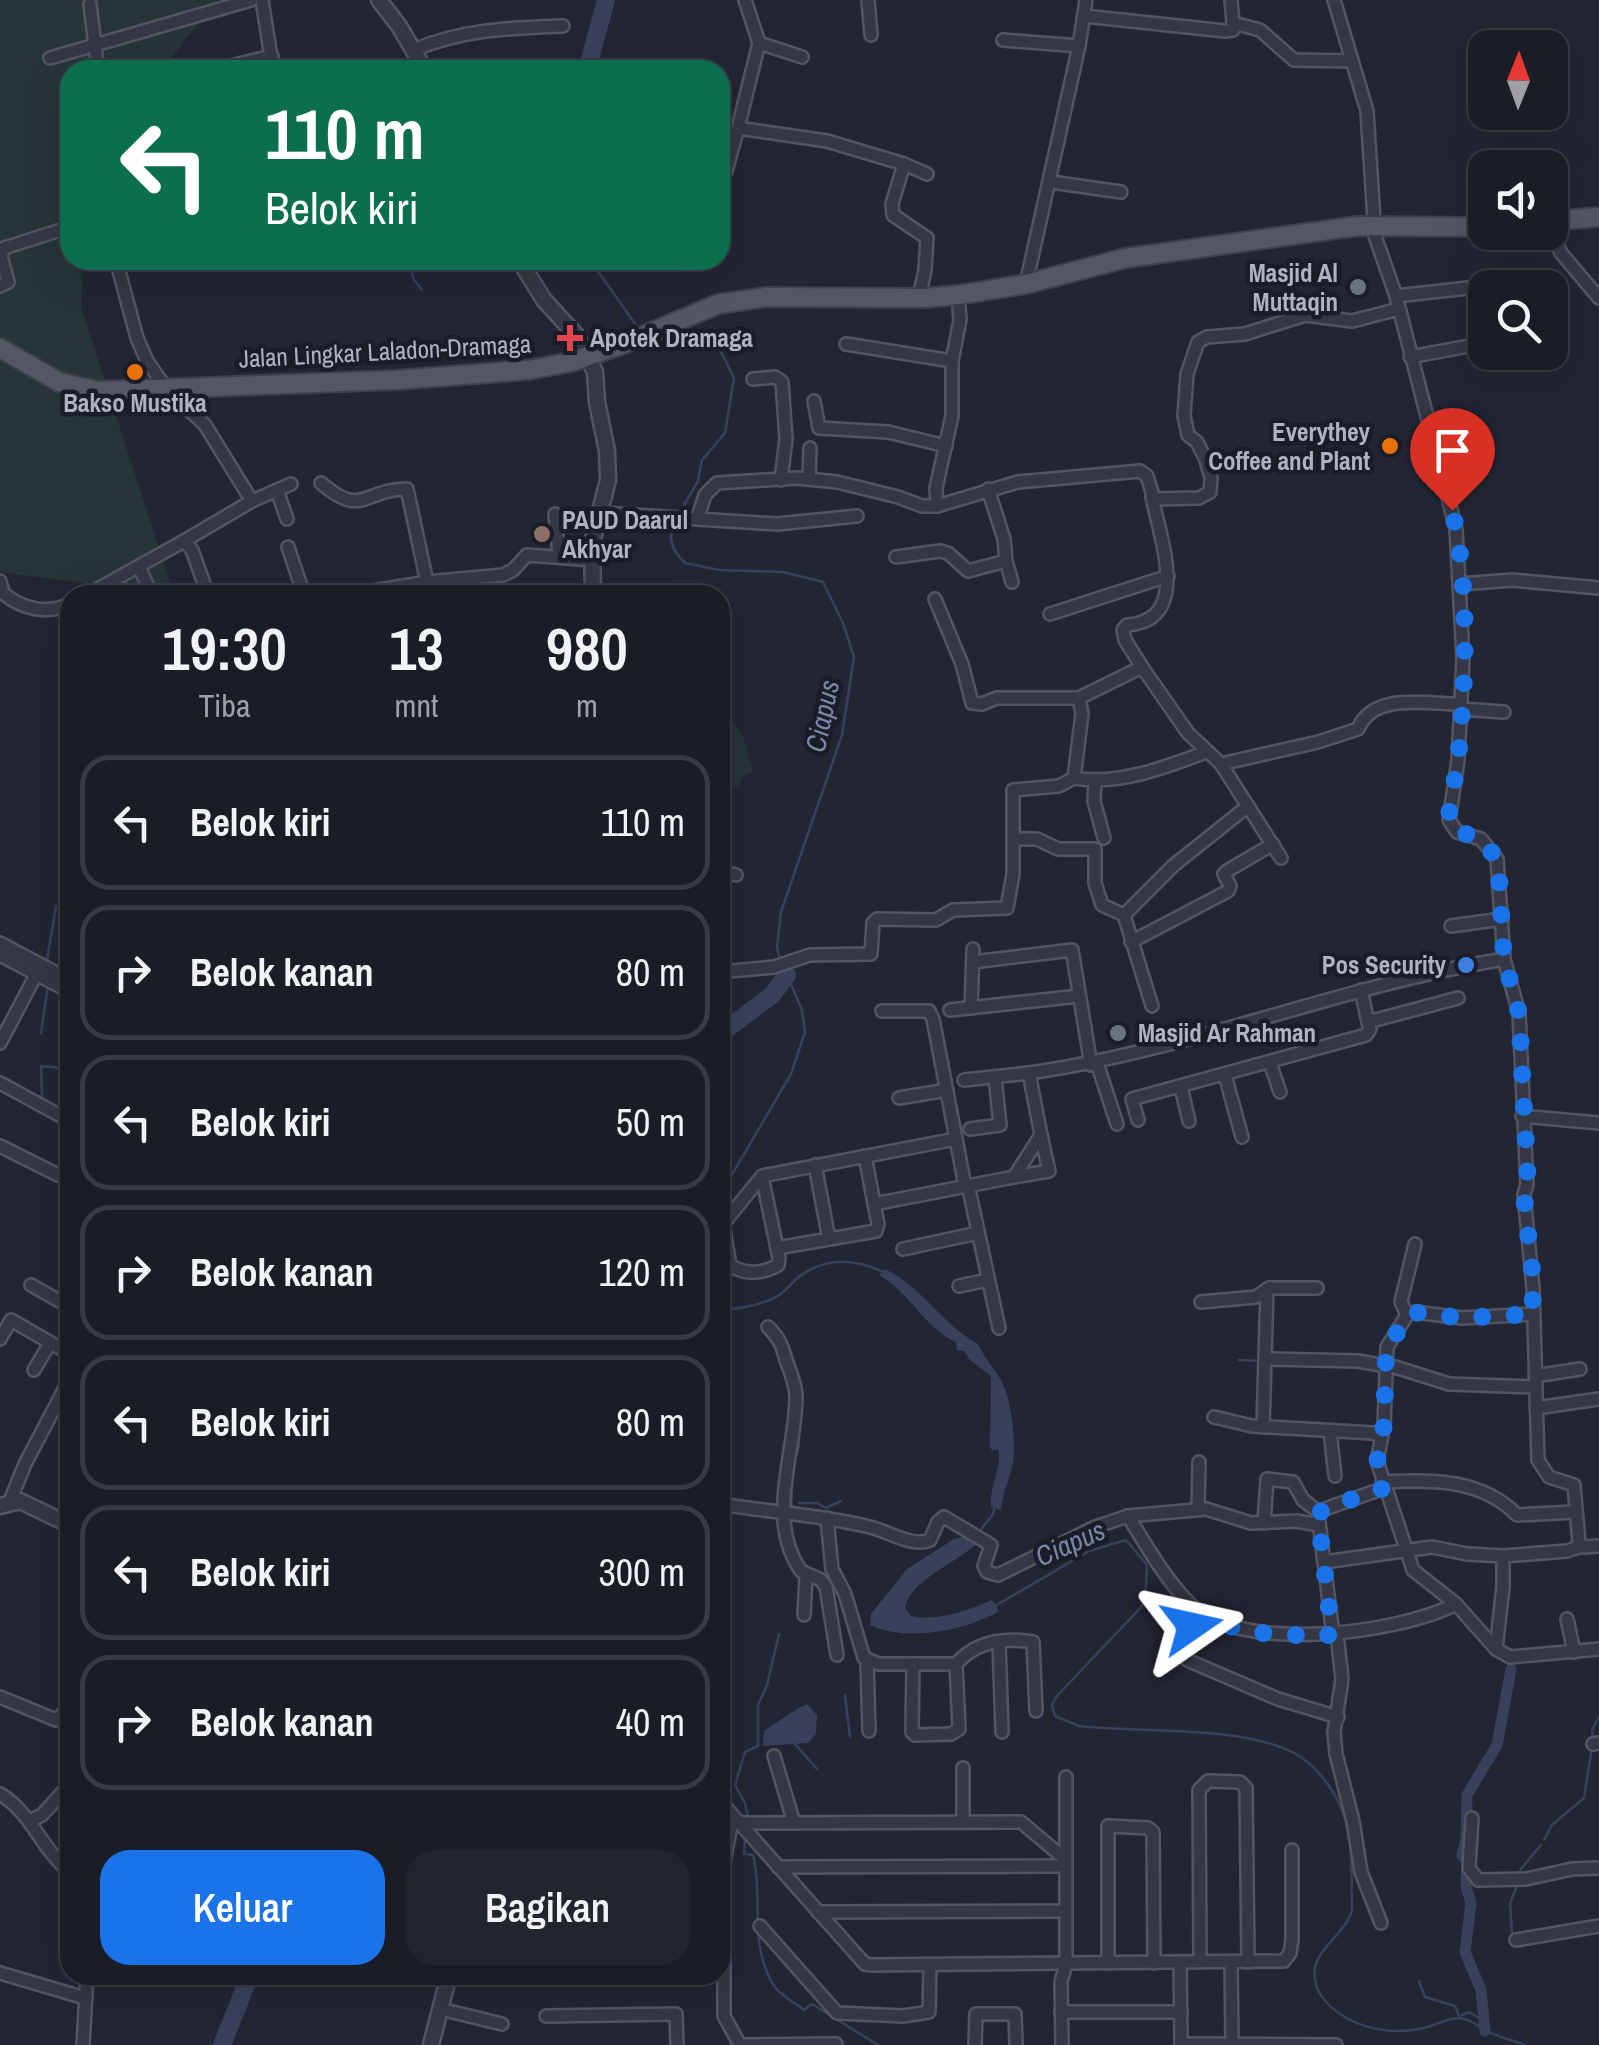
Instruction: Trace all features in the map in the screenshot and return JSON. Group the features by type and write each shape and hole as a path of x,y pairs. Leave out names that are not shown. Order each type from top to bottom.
{"main road":[{"path":"1568,222 1599,217"},
{"name":"Jalan Lingkar Laladon-Dramaga","path":"0,348 74,388 98,391 486,375 588,356 718,304 766,297 958,295 1026,284 1126,258 1373,224 1468,227"}],"street":[{"path":"50,58 252,0"},
{"path":"262,0 272,60"},
{"path":"379,0 420,60"},
{"path":"730,157 759,43 745,0"},
{"path":"868,0 871,35"},
{"path":"1026,284 1051,182 1086,0"},
{"path":"1232,0 1231,20 1236,25 1260,30 1300,62 1352,60"},
{"path":"1334,0 1368,118 1373,224 1398,302 1455,520 1464,658 1449,820 1454,830 1484,841 1498,860 1504,959 1518,1004 1539,1464 1549,1477 1574,1485 1576,1534 1582,1546"},
{"path":"90,4 98,60"},
{"path":"1084,16 1226,31 1236,25"},
{"path":"414,50 436,40 491,29 564,26"},
{"path":"1003,40 1079,46"},
{"path":"759,43 802,57"},
{"path":"255,60 272,56"},
{"path":"738,128 828,141 927,174"},
{"path":"904,164 892,214 926,238 920,298"},
{"path":"1051,182 1121,192"},
{"path":"0,286 8,282 1,256 4,248 60,229"},
{"path":"1559,250 1599,298"},
{"path":"119,270 139,345 166,388 202,420 252,501"},
{"path":"525,270 535,289 576,335 596,372 597,402 607,451 607,488 592,543 592,585"},
{"path":"1152,497 1200,498 1210,492 1206,460 1188,434 1184,416 1190,360 1200,340 1240,335 1304,316 1345,322 1398,302 1468,289"},
{"path":"937,506 936,488 952,416 952,361 960,320 958,295"},
{"path":"846,344 952,361"},
{"path":"1410,357 1468,347"},
{"path":"753,379 775,376 782,382 786,439 781,480"},
{"path":"814,401 819,428 876,430 946,446"},
{"path":"809,479 810,448"},
{"path":"695,516 716,483 809,479 853,484 922,506 937,506 988,488 1028,481 1140,471 1148,476 1168,588 1158,616 1127,625 1124,637 1188,733 1221,764 1281,858"},
{"path":"321,483 337,498 348,502 407,489 427,582"},
{"path":"106,585 252,501 291,484"},
{"path":"988,488 1012,582"},
{"path":"277,490 287,519"},
{"path":"602,513 777,524 857,516"},
{"path":"555,514 558,555"},
{"path":"184,542 192,550 204,585"},
{"path":"288,547 301,585"},
{"path":"896,557 940,551 948,553 968,571 1006,561"},
{"path":"419,585 503,575 513,570 525,555 593,560"},
{"path":"139,567 147,585"},
{"path":"1050,614 1168,576"},
{"path":"1461,584 1529,580 1599,588"},
{"path":"0,581 3,593 24,606 51,611 60,608"},
{"path":"935,599 962,664 972,703 984,704 997,698 1080,698 1142,667"},
{"path":"1074,778 1082,714 1080,698"},
{"path":"1221,764 1318,742 1358,728 1362,719 1386,704 1461,706 1504,712"},
{"path":"730,971 774,967 810,956 871,954 877,919 936,920 950,910 1006,909 1013,874 1014,790 1059,786 1074,778 1095,780 1140,773 1206,752"},
{"path":"1095,780 1094,801 1104,838"},
{"path":"1124,915 1174,865 1248,806"},
{"path":"1014,839 1037,839 1058,850 1095,850 1102,905 1124,915"},
{"path":"1131,942 1228,890 1224,874 1272,844"},
{"path":"730,874 736,875"},
{"path":"1124,915 1152,1006"},
{"path":"1451,926 1502,920"},
{"path":"0,943 60,975"},
{"path":"971,1008 973,956 1069,948 1094,1064 1118,1124"},
{"path":"0,955 60,987"},
{"path":"964,1080 1094,1064 1362,990 1504,959"},
{"path":"0,1043 36,974"},
{"path":"1138,1120 1132,1099 1366,1035 1370,1029 1362,990"},
{"path":"950,1010 1080,996"},
{"path":"1368,1022 1458,998"},
{"path":"882,1011 930,1011 999,1328"},
{"path":"1270,1063 1280,1092"},
{"path":"874,1204 1049,1171 1030,1073"},
{"path":"1225,1075 1242,1137"},
{"path":"970,1129 1000,1125 995,1077"},
{"path":"0,1083 60,1115"},
{"path":"1180,1086 1189,1121"},
{"path":"899,1098 947,1090"},
{"path":"1522,1116 1599,1122"},
{"path":"1014,1176 1041,1135"},
{"path":"730,1215 762,1176 956,1138"},
{"path":"0,1146 58,1175"},
{"path":"777,1248 876,1230 865,1156"},
{"path":"815,1166 830,1238"},
{"path":"730,1265 752,1273 778,1265 762,1176"},
{"path":"903,1249 978,1234"},
{"path":"1408,1315 1401,1302 1415,1244"},
{"path":"959,1286 988,1280"},
{"path":"32,1285 60,1301"},
{"path":"1201,1302 1256,1296 1267,1290 1317,1288"},
{"path":"1263,1427 1267,1290"},
{"path":"1533,1314 1462,1318 1416,1312 1408,1315 1387,1347 1390,1367 1377,1462 1416,1574 1456,1604 1496,1648 1510,1657 1599,1649"},
{"path":"0,1339 11,1320 60,1348"},
{"path":"768,1327 783,1344 796,1394 794,1440 783,1496 794,1560 806,1575 821,1580 826,1587 838,1655"},
{"path":"34,1370 50,1343"},
{"path":"1266,1360 1358,1361 1461,1385 1535,1381 1580,1369"},
{"path":"5,1504 60,1397"},
{"path":"1536,1408 1599,1399"},
{"path":"1214,1417 1263,1427 1382,1436"},
{"path":"1330,1431 1335,1476"},
{"path":"1198,1509 1199,1462"},
{"path":"1264,1523 1266,1479 1292,1481 1319,1519 1342,1679 1334,1732 1336,1754 1356,1832 1360,1872 1381,1923"},
{"path":"730,1505 827,1518 880,1529 921,1544 930,1540 942,1517 992,1546 985,1570 998,1575 1079,1534 1128,1516 1198,1509 1218,1510 1245,1522 1319,1519 1383,1485 1422,1480 1481,1489 1508,1504 1518,1515 1574,1512"},
{"path":"5,1504 20,1501 60,1520"},
{"path":"1128,1516 1192,1606 1221,1623 1274,1633 1335,1635 1430,1616 1456,1604"},
{"path":"827,1518 832,1570 846,1594 867,1661 869,1732"},
{"path":"1324,1562 1432,1546 1467,1554 1503,1556 1599,1546"},
{"path":"1496,1648 1503,1556"},
{"path":"804,1615 806,1575"},
{"path":"1192,1606 1188,1660 1278,1699 1338,1717"},
{"path":"1567,1619 1574,1652"},
{"path":"867,1661 956,1664 980,1644 1030,1640 1034,1644 1036,1711"},
{"path":"999,1642 1002,1732"},
{"path":"912,1664 912,1732 920,1735 959,1730 956,1664"},
{"path":"0,1697 56,1720 60,1716"},
{"path":"774,1756 794,1823"},
{"path":"963,1768 963,1822"},
{"path":"1062,2045 1066,1777"},
{"path":"1200,1962 1198,1790 1208,1781 1240,1782 1246,1788 1248,1962"},
{"path":"0,1794 22,1810 60,1862"},
{"path":"30,1821 42,1815 60,1795"},
{"path":"730,1813 865,1964 1284,1961 1290,1953 1292,1850"},
{"path":"1472,1818 1469,1868 1478,1880 1526,1879 1599,1868"},
{"path":"736,1820 1021,1822 1065,1863"},
{"path":"730,1838 736,1820"},
{"path":"1108,1964 1108,1826 1148,1828 1153,1832 1154,1962"},
{"path":"778,1867 1065,1863"},
{"path":"818,1912 1065,1911"},
{"path":"760,1926 837,2013 924,2014 930,2010 930,1965"},
{"path":"1516,1940 1599,1926"},
{"path":"1180,1962 1181,2044 1336,2045"},
{"path":"1231,1962 1232,2044"},
{"path":"0,1973 85,1998"},
{"path":"83,2045 86,1985"},
{"path":"431,2045 446,1985"},
{"path":"724,1985 724,2016 740,2045 836,2044"},
{"path":"440,2010 502,2024"},
{"path":"975,2045 976,2014 995,2012 1015,2014 1016,2045"},
{"path":"1061,2012 1181,2012"},
{"path":"546,2016 676,2014 677,2045"}],"shaded area":[{"path":"0,0 218,0 169,60 60,60 60,270 83,270 81,307 171,585 98,585 0,572"},
{"path":"730,717 743,736 753,772 745,775 737,787 730,786"}],"water":[{"path":"885,1269 978,1344 1004,1385 1014,1447 1001,1510 991,1507 999,1455 998,1449 992,1451 990,1445 991,1376 964,1351 957,1350 956,1342 935,1328 879,1275"},
{"path":"976,1527 984,1536 917,1587 905,1607 911,1616 931,1617 992,1600 999,1611 970,1624 936,1632 901,1633 870,1625 871,1614 907,1569 954,1539 967,1536"},
{"path":"807,1704 817,1715 816,1734 808,1743 763,1746 764,1731"}],"waterway":[{"path":"590,60 606,0"},
{"path":"412,270 422,290"},
{"name":"Ciapus","path":"597,270 638,328"},
{"name":"Ciapus","path":"665,337 720,350 734,378 725,433 702,460 698,481 680,512"},
{"name":"Ciapus","path":"674,524 672,545 685,563 719,570 783,572 823,582 854,657 842,735 781,912 777,947 780,961"},
{"path":"47,960 56,906"},
{"name":"Ciapus","path":"730,1178 791,1074 805,1032 802,1010 784,968"},
{"path":"730,1026 772,995 787,975"},
{"path":"41,1033 48,985"},
{"path":"42,1098 41,1066 60,1068"},
{"name":"Ciapus","path":"730,1309 769,1300 821,1265 852,1262 884,1272"},
{"path":"1239,1360 1262,1361"},
{"path":"795,1458 798,1431"},
{"path":"791,1484 792,1510"},
{"path":"799,1503 817,1503 826,1508 841,1501"},
{"name":"Ciapus","path":"979,1532 995,1505"},
{"name":"Ciapus","path":"995,1606 1089,1551 1126,1540 1147,1565 1145,1603 1057,1696 1052,1705 1055,1716 1079,1726 1246,1738 1303,1758 1326,1781 1342,1809 1351,1853 1352,1911 1321,1953 1315,1968 1316,1983 1324,1999 1348,2019 1373,2028 1414,2030 1459,2018 1525,2045"},
{"path":"748,1818 735,1785 745,1752 758,1746 758,1705 779,1634"},
{"path":"1485,2031 1481,1990 1465,1952 1471,1903 1466,1886 1467,1861 1462,1855 1467,1795 1497,1745 1511,1669"},
{"path":"845,1695 850,1737"},
{"path":"1593,1739 1592,1730 1599,1717"},
{"path":"795,1744 817,1769"},
{"path":"1544,1840 1552,1825 1584,1798 1592,1747"},
{"path":"745,1839 744,1854 753,1855 756,1872 761,1954 774,1986 804,2010 812,2004 878,2045"},
{"path":"1519,1876 1541,1845"},
{"path":"1512,1932 1510,1904 1517,1885"},
{"path":"1419,1981 1425,1997 1455,2006 1460,2018"},
{"path":"222,2045 246,1985"},
{"path":"1462,2015 1469,2012 1484,2021"}],"place":[{"name":"Masjid Al Muttaqin","path":"1358,287"},
{"name":"Apotek Dramaga","path":"570,338"},
{"name":"Bakso Mustika","path":"135,372"},
{"name":"Everythey Coffee and Plant","path":"1390,446"},
{"name":"PAUD Daarul Akhyar","path":"542,534"},
{"name":"Pos Security","path":"1466,965"},
{"name":"Masjid Ar Rahman","path":"1118,1033"}],"route":[{"path":"1192,1626 1192,1606 1221,1623 1238,1627 1332,1635 1318,1514 1384,1488 1377,1462 1384,1425 1387,1347 1412,1312 1462,1318 1533,1314 1524,1196 1528,1184 1519,1013 1504,959 1498,860 1484,841 1454,830 1449,820 1464,658 1462,595 1452,510"}]}
